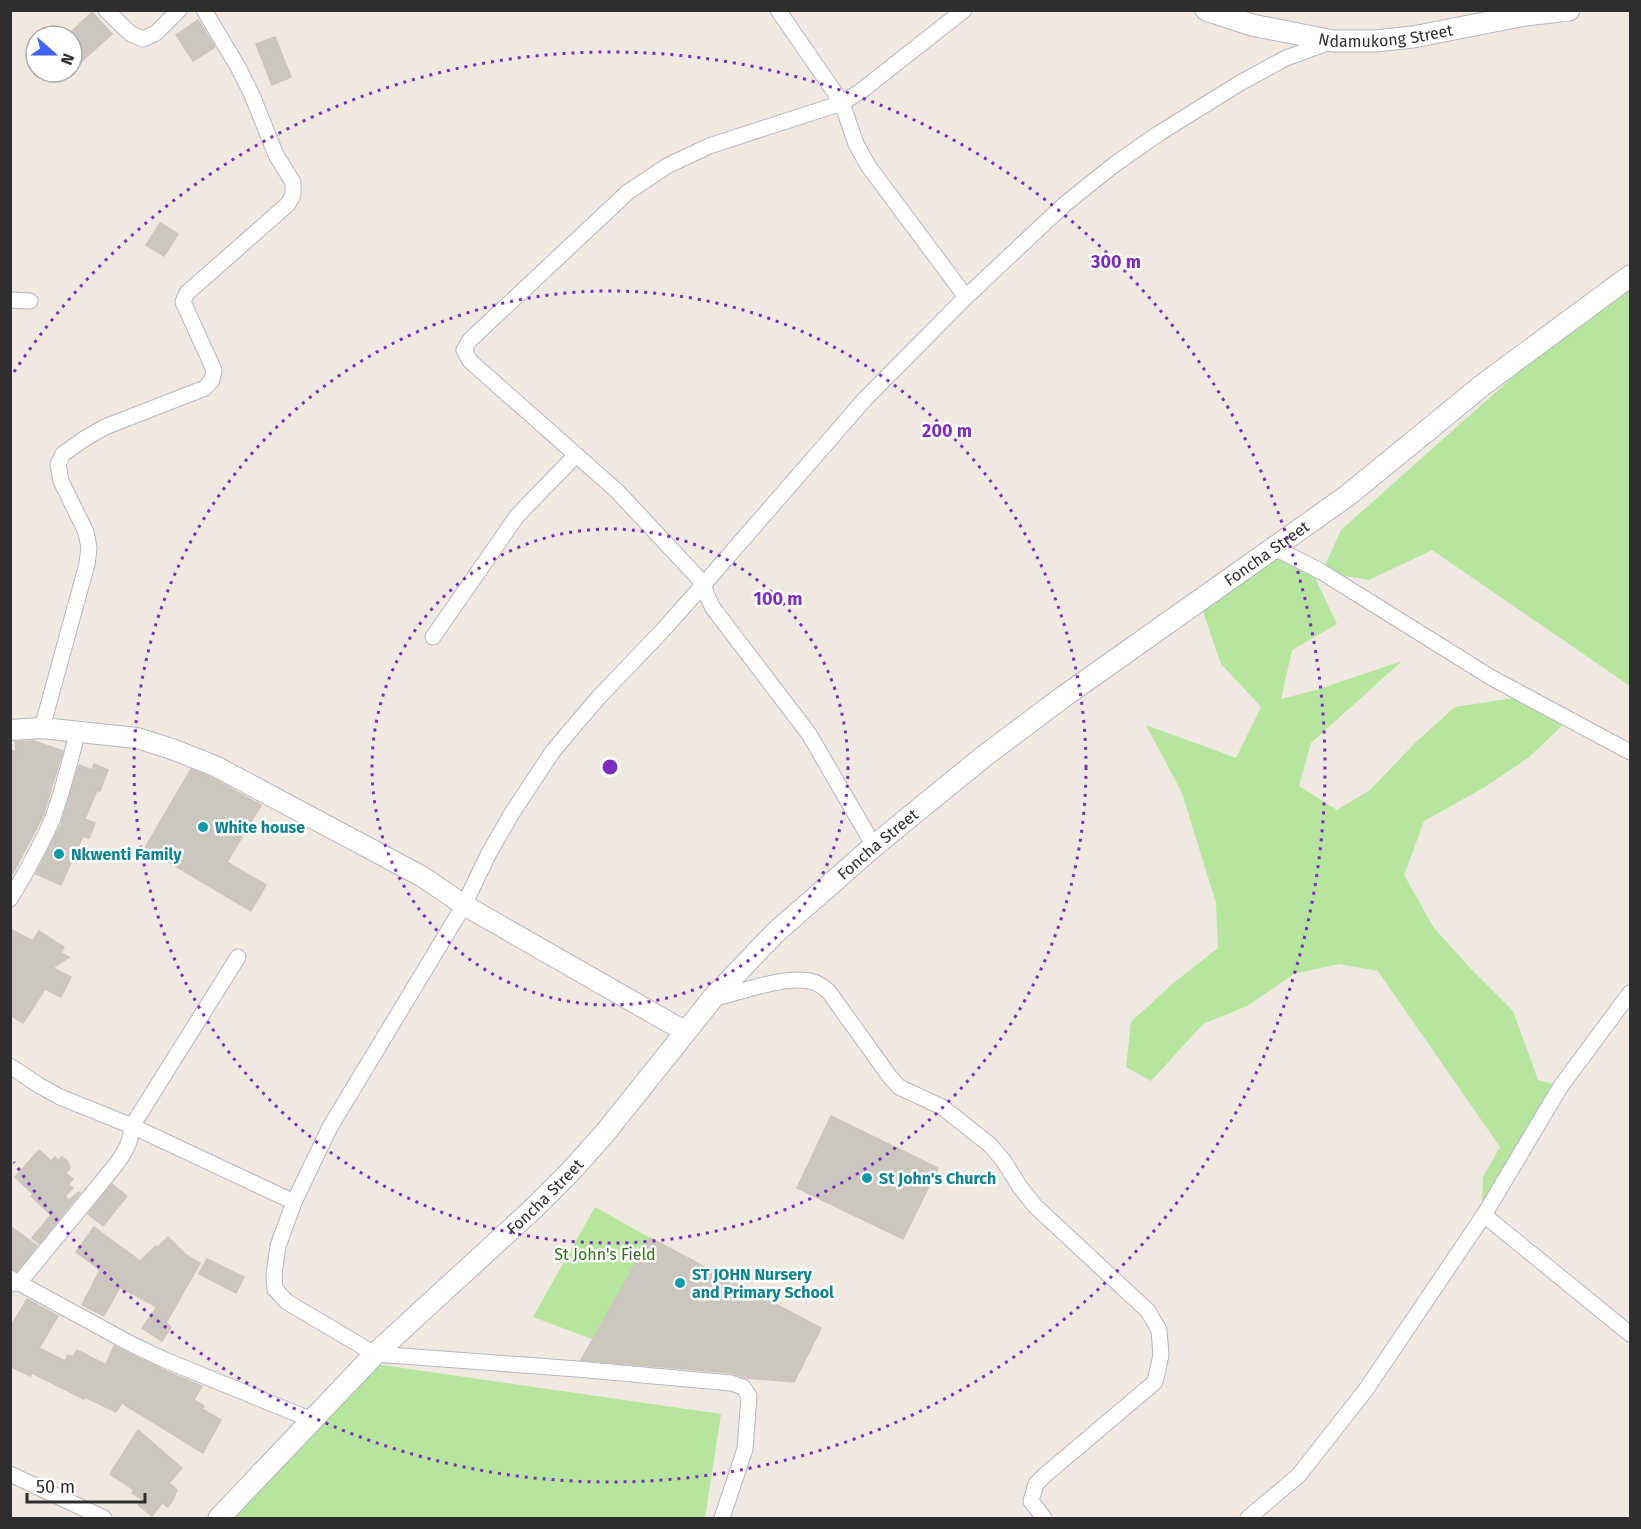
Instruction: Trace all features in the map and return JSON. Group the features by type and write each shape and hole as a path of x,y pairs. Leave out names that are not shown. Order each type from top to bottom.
{"main road":[{"name":"Ndamukong Street","path":"1206,10 1252,25 1333,41 1376,41 1413,37 1525,13 1569,10"},
{"name":"Foncha Street","path":"219,1518 375,1354 533,1209 571,1170 605,1133 712,999 774,933 874,846 983,757 1063,697 1347,496 1484,384 1630,276"}],"street":[{"path":"106,10 131,34 143,39 156,33 179,10"},
{"path":"42,728 87,564 89,548 86,532 61,481 58,464 63,454 105,427 205,388 212,380 214,370 183,302 187,293 288,204 293,195 293,182 276,155 252,95 204,10"},
{"path":"778,10 842,103 856,144 869,167 966,297"},
{"path":"874,846 808,734 713,608 704,584 617,491 470,361 464,350 470,340 628,192 667,166 709,147 842,103 964,10"},
{"path":"723,1518 745,1449 749,1396 742,1387 731,1383 577,1369 375,1354 287,1302 275,1289 273,1274 278,1246 294,1202 330,1127 464,905 489,853 512,813 553,751 598,698 704,584 865,399 966,297 1065,204 1115,164 1240,83 1286,58 1333,41"},
{"path":"10,300 30,301"},
{"path":"433,637 517,516 576,455"},
{"path":"1273,547 1322,572 1492,678 1630,752"},
{"path":"10,730 42,728 78,730 137,738 172,748 215,766 423,877 464,905 686,1032"},
{"path":"10,899 34,858 51,822 61,795 78,730"},
{"path":"238,957 132,1126 128,1148 13,1282 165,1360 312,1420"},
{"path":"712,999 786,980 801,979 816,982 829,992 899,1087 942,1107 990,1145 1035,1206 1148,1311 1159,1330 1161,1355 1155,1382 1036,1484 1031,1501 1044,1518"},
{"path":"1248,1518 1298,1476 1365,1391 1484,1215 1561,1086 1630,993"},
{"path":"10,1065 60,1097 132,1126 294,1202"},
{"path":"1484,1215 1630,1334"},
{"path":"10,1474 104,1518"}],"green space":[{"path":"1630,276 1630,686 1432,550 1369,580 1322,572 1341,530 1597,302"},
{"path":"1273,547 1309,565 1337,624 1292,650 1281,699 1316,690 1402,661 1311,743 1299,786 1337,810 1370,790 1417,741 1455,707 1521,697 1563,725 1528,758 1485,787 1424,821 1404,875 1434,928 1513,1011 1538,1080 1561,1086 1482,1205 1483,1177 1500,1147 1378,971 1339,964 1294,974 1247,1006 1203,1024 1151,1081 1126,1067 1131,1022 1171,985 1218,948 1216,903 1182,793 1146,725 1236,758 1261,707 1221,664 1199,600"},
{"name":"St John's Field","path":"595,1207 650,1238 592,1339 533,1317"},
{"path":"375,1364 721,1414 705,1518 231,1518"}],"building":[{"path":"92,12 112,34 84,59 84,24 79,24"},
{"path":"198,20 215,47 193,61 176,35"},
{"path":"275,37 291,77 272,85 256,44"},
{"path":"160,223 178,234 164,256 146,245"},
{"path":"34,741 63,751 43,816 10,879 10,750 16,752 15,742"},
{"path":"94,764 108,770 85,819 95,823 89,838 83,836 61,885 36,874 61,824 79,765 92,770"},
{"name":"White house","path":"191,769 261,805 227,862 266,885 251,911 145,848"},
{"path":"10,929 33,941 39,931 64,947 61,953 69,957 53,968 71,977 61,997 45,989 23,1023 10,1015"},
{"name":"St John's Church","path":"831,1116 938,1168 903,1239 797,1188"},
{"path":"39,1150 51,1161 55,1157 58,1160 62,1157 68,1162 70,1168 66,1173 73,1179 68,1185 73,1188 65,1196 69,1200 80,1193 39,1244 32,1238 51,1215 15,1177"},
{"path":"112,1184 127,1196 103,1226 88,1214"},
{"path":"10,1226 37,1246 17,1271 10,1268"},
{"path":"94,1227 140,1261 168,1237 186,1255 200,1263 166,1323 171,1327 162,1341 142,1328 157,1307 120,1287 104,1316 82,1305 100,1270 76,1252"},
{"name":"ST JOHN Nursery and Primary School","path":"650,1238 821,1328 794,1382 746,1378 732,1373 581,1360"},
{"path":"207,1259 244,1277 236,1293 199,1274"},
{"path":"27,1299 58,1316 39,1348 65,1361 68,1355 73,1357 77,1350 106,1365 114,1346 202,1386 194,1400 204,1406 202,1409 221,1420 203,1453 122,1403 116,1412 32,1373 30,1376 10,1366 10,1328"},
{"path":"138,1430 182,1468 169,1483 177,1490 173,1500 168,1507 162,1503 152,1516 138,1505 143,1500 132,1493 134,1490 110,1474"}],"place":[{"name":"White house","path":"203,827"},
{"name":"Nkwenti Family","path":"59,854"},
{"name":"St John's Church","path":"867,1178"},
{"name":"ST JOHN Nursery and Primary School","path":"680,1283"}]}
